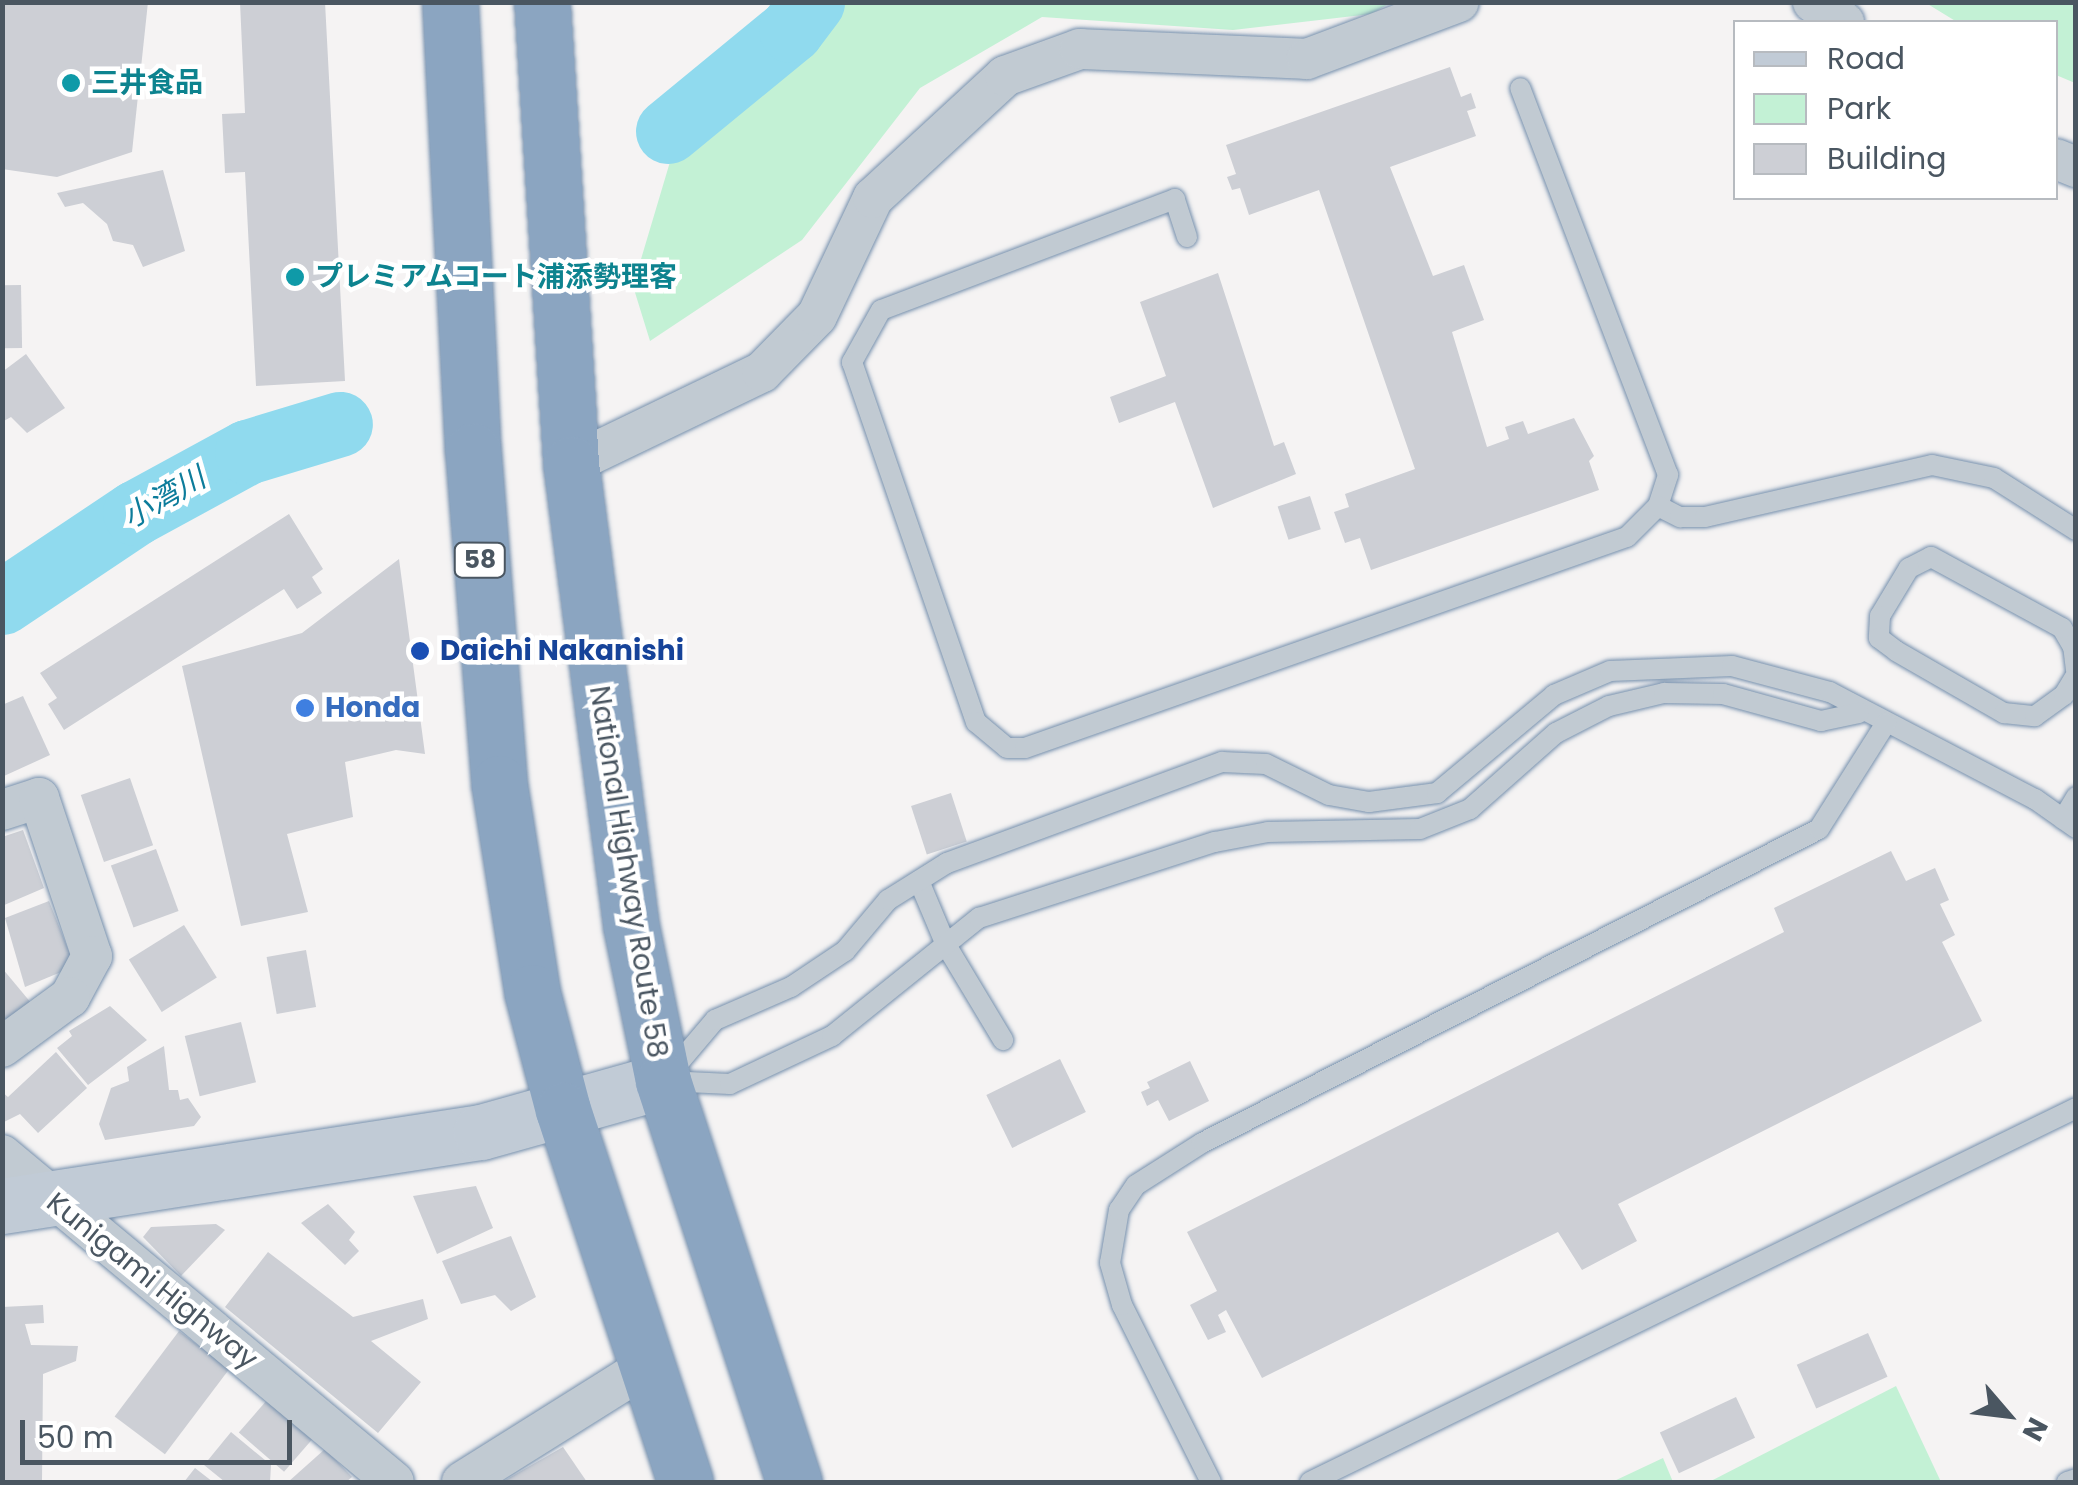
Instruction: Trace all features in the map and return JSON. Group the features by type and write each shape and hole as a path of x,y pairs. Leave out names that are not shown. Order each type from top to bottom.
{"highway":[{"name":"58","path":"450,2 472,451 499,783 532,992 562,1110 684,1482"},
{"name":"National Highway Route 58","path":"542,2 571,464 631,926 663,1081 794,1482"}],"street":[{"path":"571,464 762,372 817,316 874,198 1005,76 1080,49 1307,59 1459,2"},
{"path":"1813,2 1841,20"},
{"path":"2,810 38,798 92,956 70,997 2,1047"},
{"path":"27,1202 468,1134 663,1081"},
{"name":"Kunigami Highway","path":"2,1155 27,1202 394,1482"},
{"path":"462,1482 644,1367"}],"lane":[{"path":"1187,237 1175,200 881,310 852,362 976,722 1007,748 1025,748 1628,537 1658,506 1668,476 1520,88"},
{"path":"1658,506 1680,517 1705,517 1932,465 1994,478 2076,530"},
{"path":"1931,557 2062,628 2073,647 2076,672 2064,694 2035,716 2004,713 1879,638 1880,616 1908,568 1931,557"},
{"path":"663,1081 715,1020 791,987 845,951 888,900 948,863 1222,762 1266,764 1329,795 1369,802 1437,792 1554,696 1610,671 1732,666 1830,692 1858,712 1886,723 2069,823 2076,797"},
{"path":"663,1081 730,1084 832,1036 979,918 1215,842 1268,832 1420,828 1470,809 1556,733 1609,706 1664,693 1723,694 1821,721 1858,712"},
{"path":"1211,1482 1122,1306 1110,1263 1119,1210 1136,1185 1219,1134 1819,829 1886,723"},
{"path":"919,881 946,944 1003,1040"},
{"path":"1310,1482 2076,1108"},
{"path":"2067,1482 2076,1478"}],"green space":[{"path":"780,2 1390,3 1371,14 1233,30 1042,17 920,88 802,240 650,341 633,286 678,135"},
{"path":"1926,3 2075,3 2075,83 2058,76 2058,20 1954,20"},
{"path":"1896,1386 1941,1482 1709,1482"},
{"path":"1663,1458 1673,1482 1612,1482"}],"building":[{"name":"三井食品","path":"4,2 148,2 132,152 57,177 2,169"},
{"name":"プレミアムコート浦添勢理客","path":"240,2 325,2 345,381 256,386 245,172 225,173 222,114 245,113"},
{"path":"1450,67 1461,97 1471,93 1476,108 1467,111 1476,136 1390,167 1433,276 1464,265 1484,320 1452,332 1487,447 1509,439 1505,427 1523,421 1528,434 1574,418 1594,456 1589,461 1599,490 1371,570 1360,538 1345,543 1334,512 1349,507 1345,494 1415,469 1319,190 1249,215 1240,188 1232,190 1227,177 1236,174 1226,145"},
{"path":"163,170 185,251 143,267 133,245 113,241 107,224 83,203 65,207 57,193"},
{"path":"1218,273 1274,446 1284,442 1296,474 1213,508 1175,402 1119,423 1110,397 1166,376 1140,302"},
{"path":"2,285 21,285 22,348 3,348"},
{"path":"26,354 65,408 27,433 11,417 2,422 2,372"},
{"path":"1310,496 1321,529 1288,540 1278,507"},
{"path":"289,514 323,569 312,577 322,593 297,609 284,589 64,730 48,704 57,698 40,673"},
{"name":"Honda","path":"399,559 425,754 396,750 345,762 353,817 287,834 308,912 241,926 182,666 302,633"},
{"path":"23,696 50,755 4,776 2,705"},
{"path":"130,778 153,845 104,862 81,795"},
{"path":"951,793 967,842 927,854 911,806"},
{"path":"23,830 44,888 2,906 2,837"},
{"path":"156,849 179,911 133,927 111,865"},
{"path":"1891,851 1906,881 1935,868 1949,900 1940,904 1955,935 1942,942 1982,1021 1618,1204 1637,1241 1582,1270 1558,1232 1262,1378 1226,1310 1218,1315 1226,1332 1208,1340 1190,1305 1217,1291 1187,1232 1784,932 1774,908"},
{"path":"49,901 72,959 66,970 25,987 5,918"},
{"path":"184,925 217,978 162,1012 129,959"},
{"path":"306,950 316,1007 277,1014 267,957"},
{"path":"2,968 32,1004 2,1025"},
{"path":"110,1006 147,1040 88,1085 57,1048 72,1036 69,1031"},
{"path":"241,1022 256,1082 200,1096 185,1036"},
{"path":"164,1046 169,1090 178,1090 180,1100 188,1098 201,1117 194,1126 105,1140 99,1124 111,1088 129,1081 127,1067"},
{"path":"56,1052 87,1088 38,1133 20,1114 2,1123 2,1092 8,1097"},
{"path":"1060,1059 1086,1112 1012,1148 986,1095"},
{"path":"1190,1061 1209,1101 1169,1121 1158,1100 1147,1106 1141,1092 1150,1088 1147,1082"},
{"path":"476,1186 493,1228 437,1254 413,1196"},
{"path":"328,1204 355,1232 349,1240 359,1251 345,1265 301,1223"},
{"path":"216,1224 225,1230 181,1276 143,1237 151,1227"},
{"path":"511,1236 536,1297 511,1311 495,1295 461,1304 442,1261"},
{"path":"268,1252 353,1317 423,1299 428,1319 371,1341 421,1382 378,1433 225,1307"},
{"path":"43,1305 44,1323 25,1324 31,1345 78,1346 76,1361 43,1374 42,1482 2,1482 2,1307"},
{"path":"179,1331 229,1369 165,1454 115,1416"},
{"path":"1868,1333 1888,1377 1816,1409 1797,1365"},
{"path":"1736,1397 1755,1438 1679,1473 1660,1432"},
{"path":"267,1400 312,1439 284,1472 239,1432"},
{"path":"231,1432 271,1465 270,1482 225,1482 204,1465"},
{"path":"563,1447 587,1482 502,1482"},
{"path":"325,1449 352,1477 346,1482 288,1482"},
{"path":"195,1468 213,1482 184,1482"}],"waterway":[{"name":"小湾川","path":"668,131 791,30 812,2"},
{"name":"小湾川","path":"2,602 135,513 247,452 340,424"}],"place":[{"name":"三井食品","path":"71,83"},
{"name":"プレミアムコート浦添勢理客","path":"295,277"},
{"name":"Daichi Nakanishi","path":"420,651"},
{"name":"Honda","path":"305,708"}]}
